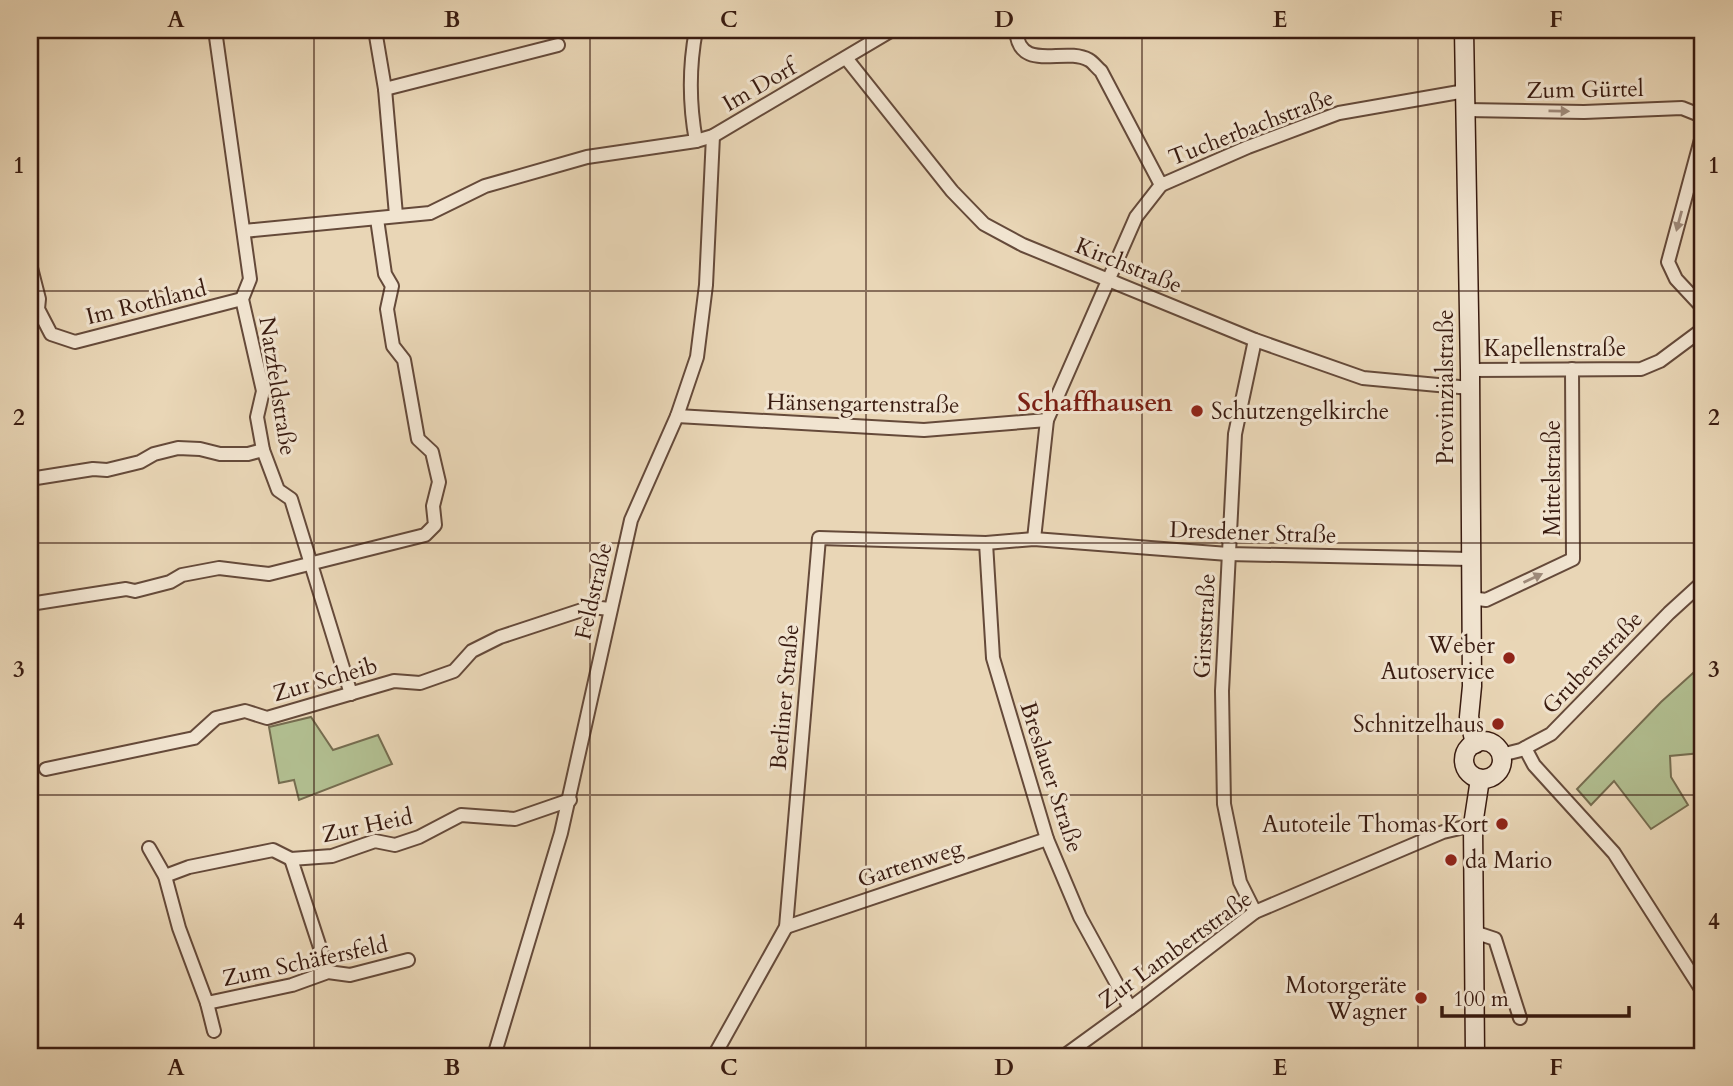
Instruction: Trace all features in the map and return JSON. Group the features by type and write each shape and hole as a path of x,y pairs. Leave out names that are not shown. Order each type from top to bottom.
{"street":[{"name":"Natzfeldstraße","path":"215,30 250,279 242,299 263,391 257,416 263,450 278,490 291,499 351,694"},
{"path":"375,30 384,89 396,215"},
{"path":"696,30 690,83 696,141"},
{"name":"Im Dorf","path":"244,231 430,213 485,186 587,157 696,141 713,136 892,30"},
{"name":"Tucherbachstraße","path":"1017,30 1017,41 1024,50 1038,56 1076,56 1090,60 1101,71 1161,185 1248,147 1339,113 1465,91"},
{"name":"Provinzialstraße","path":"1464,30 1470,379 1472,686 1469,716 1475,744"},
{"path":"384,89 558,45"},
{"name":"Kirchstraße","path":"846,58 952,191 984,224 1023,245 1255,340 1363,378 1470,379"},
{"name":"Zum Gürtel","path":"1466,110 1584,112 1682,108 1702,116 1703,132 1668,262 1676,279 1703,309"},
{"name":"Feldstraße","path":"494,1056 570,800 631,520 677,416 696,357 706,285 713,136"},
{"path":"1034,539 1047,420 1136,217 1161,185"},
{"path":"30,205 30,236"},
{"path":"30,604 126,589 135,591 170,582 182,575 219,568 269,574 425,535 435,525 433,506 439,482 432,452 418,439 404,360 393,346 387,309 392,286 385,274 377,219"},
{"name":"Im Rothland","path":"30,264 39,299 34,311 51,334 75,342 242,299"},
{"name":"Kapellenstraße","path":"1470,379 1572,369 1641,369 1660,361 1703,329"},
{"name":"Girststraße","path":"1255,340 1235,434 1222,691 1224,804 1228,834 1240,882 1255,912"},
{"name":"Mittelstraße","path":"1470,598 1486,600 1573,559 1572,369"},
{"name":"Hänsengartenstraße","path":"677,416 923,430 1047,420"},
{"path":"30,479 93,469 107,470 140,462 154,454 178,448 200,449 220,454 248,454 263,450"},
{"name":"Berliner Straße","path":"714,1056 786,927 819,538 986,543 1034,539"},
{"name":"Dresdener Straße","path":"1034,539 1228,554 1470,559"},
{"name":"Breslauer Straße","path":"986,543 993,658 1047,839 1080,917 1130,1008"},
{"name":"Grubenstraße","path":"1501,755 1525,748 1551,734 1642,640 1703,582"},
{"name":"Zur Scheib","path":"46,769 194,738 216,718 245,711 267,718 394,681 420,683 454,671 472,651 500,637 591,607 610,609"},
{"path":"1489,742 1501,755 1501,767 1492,777 1480,779 1469,772 1465,762 1468,750 1475,744 1489,742"},
{"path":"1525,748 1534,765 1614,853 1703,992"},
{"path":"1475,1056 1473,825 1480,779"},
{"name":"Zur Heid","path":"165,876 189,867 273,850 291,859 332,856 374,841 395,845 419,837 461,816 515,819 570,800"},
{"name":"Zur Lambertstraße","path":"1064,1056 1255,912 1443,831 1473,825"},
{"name":"Gartenweg","path":"786,927 1047,839"},
{"name":"Zum Schäfersfeld","path":"149,848 165,876 179,928 207,1003 292,985 328,972 350,975 408,960"},
{"path":"291,859 328,972"},
{"path":"1474,932 1495,939 1520,1018"},
{"path":"207,1003 214,1031"}],"green space":[{"path":"1703,664 1701,753 1670,756 1671,777 1688,805 1651,829 1614,781 1591,805 1577,789 1661,702"},
{"path":"311,717 333,750 378,735 392,764 299,800 294,780 279,783 269,727"}],"place":[{"name":"Schutzengelkirche","path":"1197,411"},
{"name":"Weber Autoservice","path":"1509,658"},
{"name":"Schnitzelhaus","path":"1498,724"},
{"name":"Autoteile Thomas Kort","path":"1502,824"},
{"name":"da Mario","path":"1451,860"},
{"name":"Motorgeräte Wagner","path":"1421,998"}],"district":[{"name":"Schaffhausen","path":"1095,402"}]}
